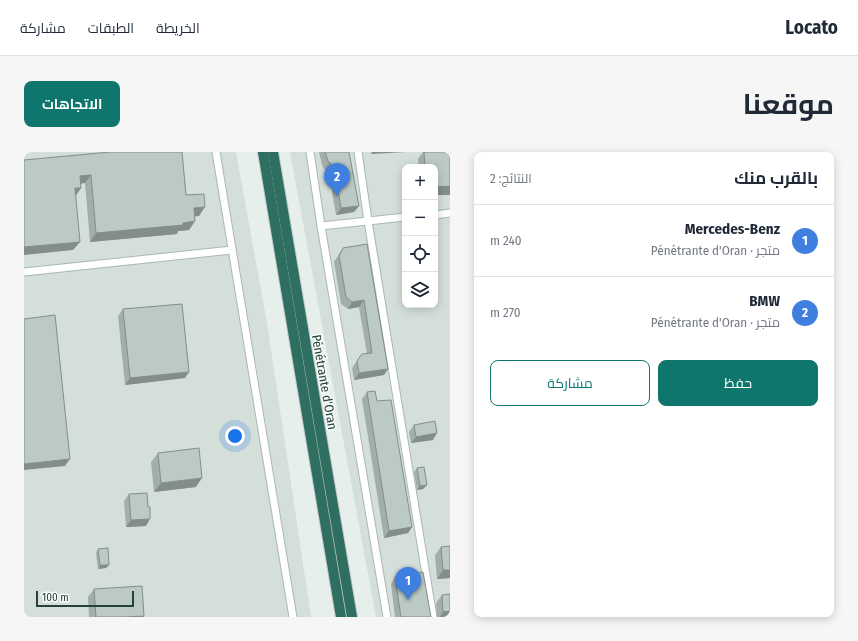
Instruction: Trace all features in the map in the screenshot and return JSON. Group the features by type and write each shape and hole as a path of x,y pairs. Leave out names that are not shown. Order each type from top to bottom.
{"highway":[{"name":"Pénétrante d'Oran","path":"263,152 341,617"},
{"name":"Pénétrante d'Oran","path":"272,152 352,617"}],"street":[{"path":"216,152 293,617"},
{"path":"310,152 320,226 387,617"},
{"path":"358,152 433,617"},
{"path":"438,215 450,213"},
{"path":"320,226 402,217"},
{"path":"24,272 232,250"}],"shaded area":[{"path":"24,152 236,152 267,323 311,617 24,617"},
{"path":"290,152 450,152 450,617 376,617"}],"building":[{"path":"110,152 182,152 186,195 204,194 205,207 194,208 195,221 183,223 183,225 96,233 91,175 80,176 81,188 75,188 80,242 24,247 24,160"},
{"path":"325,152 349,152 359,206 341,208 335,174 333,174 330,162 329,163"},
{"path":"424,152 450,152 450,186 438,187 438,164 425,164"},
{"path":"367,244 388,369 359,373 357,361 362,354 372,353 364,300 352,302 346,297 339,256 343,248"},
{"path":"182,304 189,372 130,378 123,309"},
{"path":"55,315 70,459 24,464 24,319"},
{"path":"375,391 377,401 391,400 412,527 389,531 367,392"},
{"path":"435,421 437,433 416,437 414,425"},
{"path":"199,448 202,478 161,483 158,453"},
{"path":"424,467 427,485 420,486 417,468"},
{"path":"147,493 148,507 150,507 150,519 131,520 129,494"},
{"path":"450,546 450,570 443,570 441,547"},
{"path":"108,548 109,565 100,565 98,549"},
{"path":"423,572 431,617 401,617 395,577"},
{"path":"142,586 144,616 96,617 94,589"},
{"path":"450,594 450,611 443,612 442,595"}],"place":[{"name":"BMW","path":"337,196"},
{"name":"Mercedes-Benz","path":"408,600"}]}
